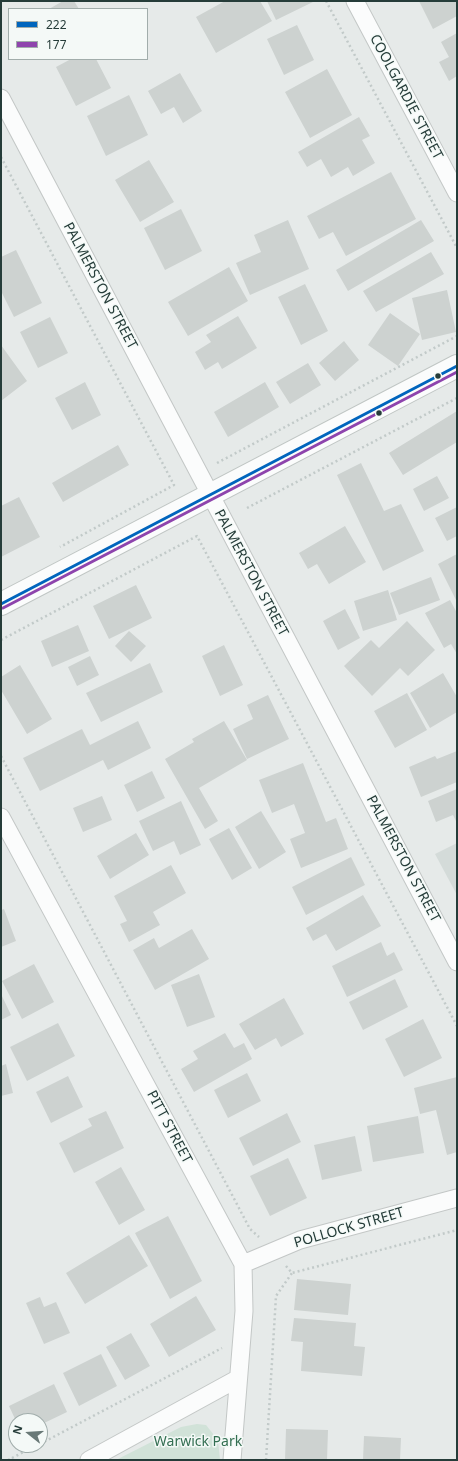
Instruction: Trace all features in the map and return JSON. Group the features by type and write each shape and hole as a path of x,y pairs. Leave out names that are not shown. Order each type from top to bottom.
{"main road":[{"path":"1,604 457,366"}],"street":[{"name":"COOLGARDIE STREET","path":"355,1 457,193"},
{"name":"PALMERSTON STREET","path":"1,98 457,962"},
{"name":"PITT STREET","path":"1,817 243,1264 242,1337 237,1379 232,1460"},
{"name":"POLLOCK STREET","path":"243,1264 300,1240 457,1198"},
{"path":"88,1460 237,1379"}],"path":[{"path":"326,1 457,248"},
{"path":"1,157 174,485 57,548"},
{"path":"217,463 457,336"},
{"path":"247,508 457,398"},
{"path":"1,640 197,536 457,1026"},
{"path":"1,756 250,1229 274,1250 292,1273"},
{"path":"266,1460 276,1296 292,1273 457,1230"},
{"path":"48,1440 242,1337"},
{"path":"8,1460 23,1453"}],"shaded area":[{"path":"457,843 457,895 435,854"}],"green space":[{"name":"Warwick Park","path":"197,1424 206,1425 218,1440 220,1460 116,1460 181,1427"}],"building":[{"path":"63,1 74,1 78,8 51,8"},
{"path":"225,1 260,1 272,21 216,53 196,17"},
{"path":"267,1 315,1 276,20"},
{"path":"419,1 457,1 457,16 433,29"},
{"path":"297,25 314,60 284,75 267,39"},
{"path":"457,33 457,76 449,81 439,62 449,57 441,42"},
{"path":"69,60 97,60 111,88 76,106 56,67"},
{"path":"327,69 352,115 310,138 285,92"},
{"path":"180,73 202,111 183,123 174,107 161,114 148,91"},
{"path":"129,95 148,135 106,156 87,116"},
{"path":"359,117 370,136 362,140 375,163 353,176 348,167 331,177 321,159 307,167 298,152"},
{"path":"149,160 174,202 140,222 115,180"},
{"path":"391,172 416,219 346,256 333,232 319,239 307,216"},
{"path":"181,209 202,251 165,270 144,228"},
{"path":"288,220 309,269 250,295 236,263 261,252 254,235"},
{"path":"421,220 434,241 348,291 336,270"},
{"path":"16,250 42,303 14,317 1,291 1,257"},
{"path":"431,252 444,274 376,312 363,291"},
{"path":"229,267 248,301 188,336 168,302"},
{"path":"305,284 328,331 301,345 278,297"},
{"path":"447,290 456,332 422,340 412,298"},
{"path":"390,313 420,334 398,366 368,345"},
{"path":"238,316 257,348 222,369 218,362 205,370 195,352 211,342 206,335"},
{"path":"50,317 68,353 38,368 20,332"},
{"path":"344,341 359,360 335,381 319,363"},
{"path":"1,345 27,381 1,401"},
{"path":"308,363 321,385 290,404 276,382"},
{"path":"85,382 101,415 72,430 55,398"},
{"path":"265,382 279,407 228,437 214,412"},
{"path":"457,411 457,442 403,475 389,453"},
{"path":"118,445 129,465 63,502 52,483"},
{"path":"361,463 384,511 401,504 424,551 383,571 337,475"},
{"path":"437,476 449,498 424,511 413,489"},
{"path":"19,497 40,537 1,557 1,506"},
{"path":"457,507 457,536 447,541 435,518"},
{"path":"345,526 366,562 329,584 317,564 308,569 299,553"},
{"path":"457,554 457,602 438,564"},
{"path":"431,577 440,600 399,615 390,593"},
{"path":"136,585 152,618 109,639 93,606"},
{"path":"388,590 397,620 363,631 354,601"},
{"path":"450,600 457,613 457,654 451,644 444,648 425,613"},
{"path":"345,609 360,638 338,650 323,621"},
{"path":"407,621 435,650 408,676 400,668 372,696 344,666 371,640 379,648"},
{"path":"78,625 89,651 52,667 41,641"},
{"path":"129,631 146,646 131,662 115,646"},
{"path":"224,645 243,685 220,696 202,656"},
{"path":"90,656 99,675 77,686 68,667"},
{"path":"150,663 163,692 101,722 86,693"},
{"path":"20,665 52,719 27,734 1,690 1,677"},
{"path":"443,673 457,697 457,712 430,728 410,693"},
{"path":"407,693 427,730 395,748 374,711"},
{"path":"268,695 289,739 247,759 233,729 253,719 247,705"},
{"path":"138,721 151,748 108,770 103,760 40,791 23,758 82,729 90,745"},
{"path":"224,721 247,760 199,788 218,821 205,829 165,759 194,742 192,739"},
{"path":"457,751 457,782 421,797 409,767 435,756 437,759"},
{"path":"303,763 326,822 336,818 348,849 301,868 290,839 305,833 294,804 272,813 259,780"},
{"path":"152,771 165,798 137,812 124,785"},
{"path":"457,789 457,823 453,815 436,822 428,801"},
{"path":"102,796 112,820 83,832 73,808"},
{"path":"181,801 201,845 180,855 174,841 153,851 139,821"},
{"path":"261,811 286,852 259,869 235,827"},
{"path":"229,828 252,868 232,880 209,839"},
{"path":"136,833 149,855 110,879 97,856"},
{"path":"351,857 365,885 306,915 292,887"},
{"path":"171,865 186,893 153,912 160,925 129,942 120,924 127,921 114,896"},
{"path":"363,895 381,926 336,951 326,934 313,941 306,928"},
{"path":"4,909 16,941 1,947 1,910"},
{"path":"192,929 209,959 155,990 133,950 154,938 159,948"},
{"path":"381,942 387,956 394,952 403,970 347,997 332,966"},
{"path":"34,964 54,1002 22,1019 2,981"},
{"path":"199,974 215,1017 187,1027 171,985"},
{"path":"395,979 408,1007 363,1030 349,1002"},
{"path":"1,994 11,1015 1,1020"},
{"path":"284,998 304,1034 281,1047 276,1038 255,1050 239,1024"},
{"path":"423,1019 442,1058 404,1077 385,1039"},
{"path":"58,1023 75,1056 27,1081 10,1047"},
{"path":"225,1033 234,1048 244,1043 252,1059 194,1092 181,1069 198,1059 193,1051"},
{"path":"6,1064 13,1093 1,1096 1,1066"},
{"path":"247,1073 261,1101 228,1118 214,1090"},
{"path":"68,1076 83,1107 51,1123 36,1092"},
{"path":"457,1077 457,1152 447,1155 436,1110 420,1114 414,1088"},
{"path":"106,1111 124,1148 74,1173 59,1143 92,1126 88,1119"},
{"path":"287,1113 301,1142 253,1166 239,1138"},
{"path":"418,1116 424,1153 373,1162 367,1126"},
{"path":"355,1136 362,1171 322,1180 314,1145"},
{"path":"288,1158 307,1198 270,1216 250,1176"},
{"path":"121,1167 145,1210 119,1225 95,1182"},
{"path":"168,1216 202,1281 170,1299 135,1233"},
{"path":"129,1235 148,1266 85,1304 66,1273"},
{"path":"297,1279 351,1284 348,1315 294,1310"},
{"path":"196,1296 216,1330 169,1357 150,1324"},
{"path":"40,1297 44,1307 56,1302 70,1333 44,1344 26,1303"},
{"path":"294,1318 356,1323 354,1346 365,1347 362,1376 301,1371 303,1342 291,1341"},
{"path":"131,1333 150,1366 125,1380 106,1347"},
{"path":"101,1354 117,1386 79,1406 63,1373"},
{"path":"54,1384 67,1412 48,1421 48,1413 12,1413 9,1406"},
{"path":"286,1429 328,1430 327,1460 285,1460"},
{"path":"364,1436 401,1438 400,1460 363,1460"}],"transit line":[{"name":"222","path":"1,604 457,366"},
{"name":"177","path":"3,608 457,372"}]}
